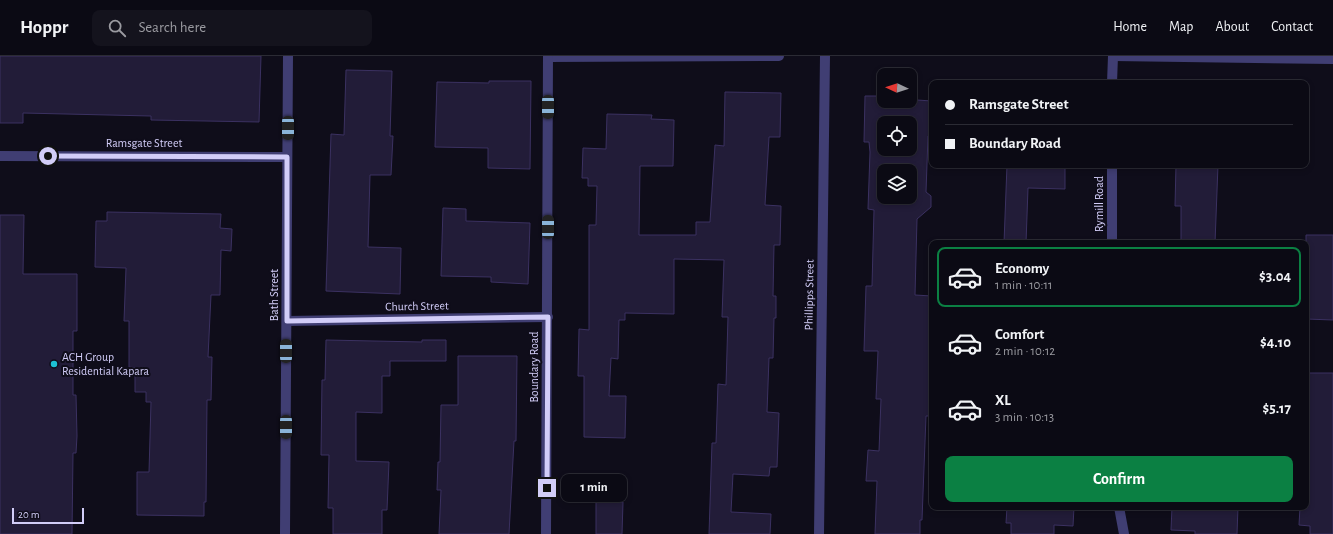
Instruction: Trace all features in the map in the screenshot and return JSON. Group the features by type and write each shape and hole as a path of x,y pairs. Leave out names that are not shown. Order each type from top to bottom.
{"street":[{"name":"Bath Street","path":"285,534 288,56"},
{"path":"548,57 779,56"},
{"name":"Phillipps Street","path":"820,534 825,56"},
{"path":"1112,80 1113,56 1333,59"},
{"name":"Boundary Road","path":"546,534 548,57"},
{"name":"Ramsgate Street","path":"0,156 287,157"},
{"name":"Rymill Road","path":"1112,168 1112,240"},
{"name":"Church Street","path":"287,321 548,317"},
{"path":"1120,510 1124,534"}],"building":[{"path":"0,56 261,56 259,122 151,120 151,116 23,113 23,123 0,123"},
{"path":"346,70 392,71 390,136 393,136 391,175 370,175 368,247 401,248 400,294 326,291 331,134 344,135"},
{"path":"489,81 531,81 530,169 488,168 488,148 435,147 437,82 489,83"},
{"path":"725,92 781,93 780,137 769,137 765,205 781,206 780,245 774,245 773,296 776,296 776,318 774,318 773,358 769,358 767,412 779,413 777,467 770,467 769,476 733,474 731,512 771,514 770,534 709,534 712,443 716,443 718,384 726,385 728,317 722,317 724,260 674,259 674,314 625,313 625,320 619,320 618,359 611,358 609,396 626,396 625,438 584,437 584,376 578,376 579,329 589,330 589,225 596,225 597,186 588,186 588,178 582,178 583,148 606,149 607,114 652,115 651,119 674,120 673,166 640,166 639,235 696,235 696,222 710,222 715,145 724,146"},
{"path":"865,96 877,96 877,108 917,108 917,100 929,101 926,192 931,196 931,207 917,219 915,295 929,296 929,416 926,416 922,520 920,520 920,534 875,534 877,481 866,481 868,450 879,451 881,399 876,399 878,351 864,351 866,286 872,286 874,210 868,209 869,142 864,142"},
{"path":"1007,168 1065,168 1065,189 1028,188 1026,240 1004,240"},
{"path":"1176,168 1218,168 1215,240 1181,240 1181,206 1175,206"},
{"path":"443,208 466,209 466,221 530,223 528,284 491,282 491,277 441,276"},
{"path":"107,212 221,214 220,228 232,229 231,251 221,250 220,295 211,295 208,357 212,357 211,400 207,400 206,502 204,502 204,516 137,515 137,472 149,472 151,402 146,402 146,392 135,392 135,368 129,367 129,321 124,321 126,268 95,267 96,221 107,221"},
{"name":"ACH Group Residential Kapara","path":"0,215 24,215 23,274 77,274 77,331 73,331 73,395 76,395 77,436 76,453 73,453 72,534 0,534"},
{"path":"1306,235 1333,235 1333,320 1309,319 1309,240 1306,240"},
{"path":"326,340 422,342 422,340 446,340 446,361 390,361 390,376 382,376 382,413 356,412 356,461 389,462 387,510 382,510 382,534 333,534 333,508 328,508 329,455 321,455 322,380 325,380"},
{"path":"458,356 517,356 516,441 514,441 509,534 439,534 441,490 437,490 438,462 440,462 441,405 458,405"},
{"path":"1309,373 1333,373 1333,534 1310,534 1310,526 1299,525 1300,510 1309,510"},
{"path":"596,501 623,502 622,534 596,534"},
{"path":"1007,510 1074,510 1073,526 1054,525 1054,534 1011,534 1011,523 1006,523"},
{"path":"1172,510 1238,510 1237,534 1195,534 1195,531 1171,530"}],"place":[{"name":"ACH Group Residential Kapara","path":"54,364"}],"route":[{"path":"48,156 287,157 287,321 548,317 547,488"}]}
